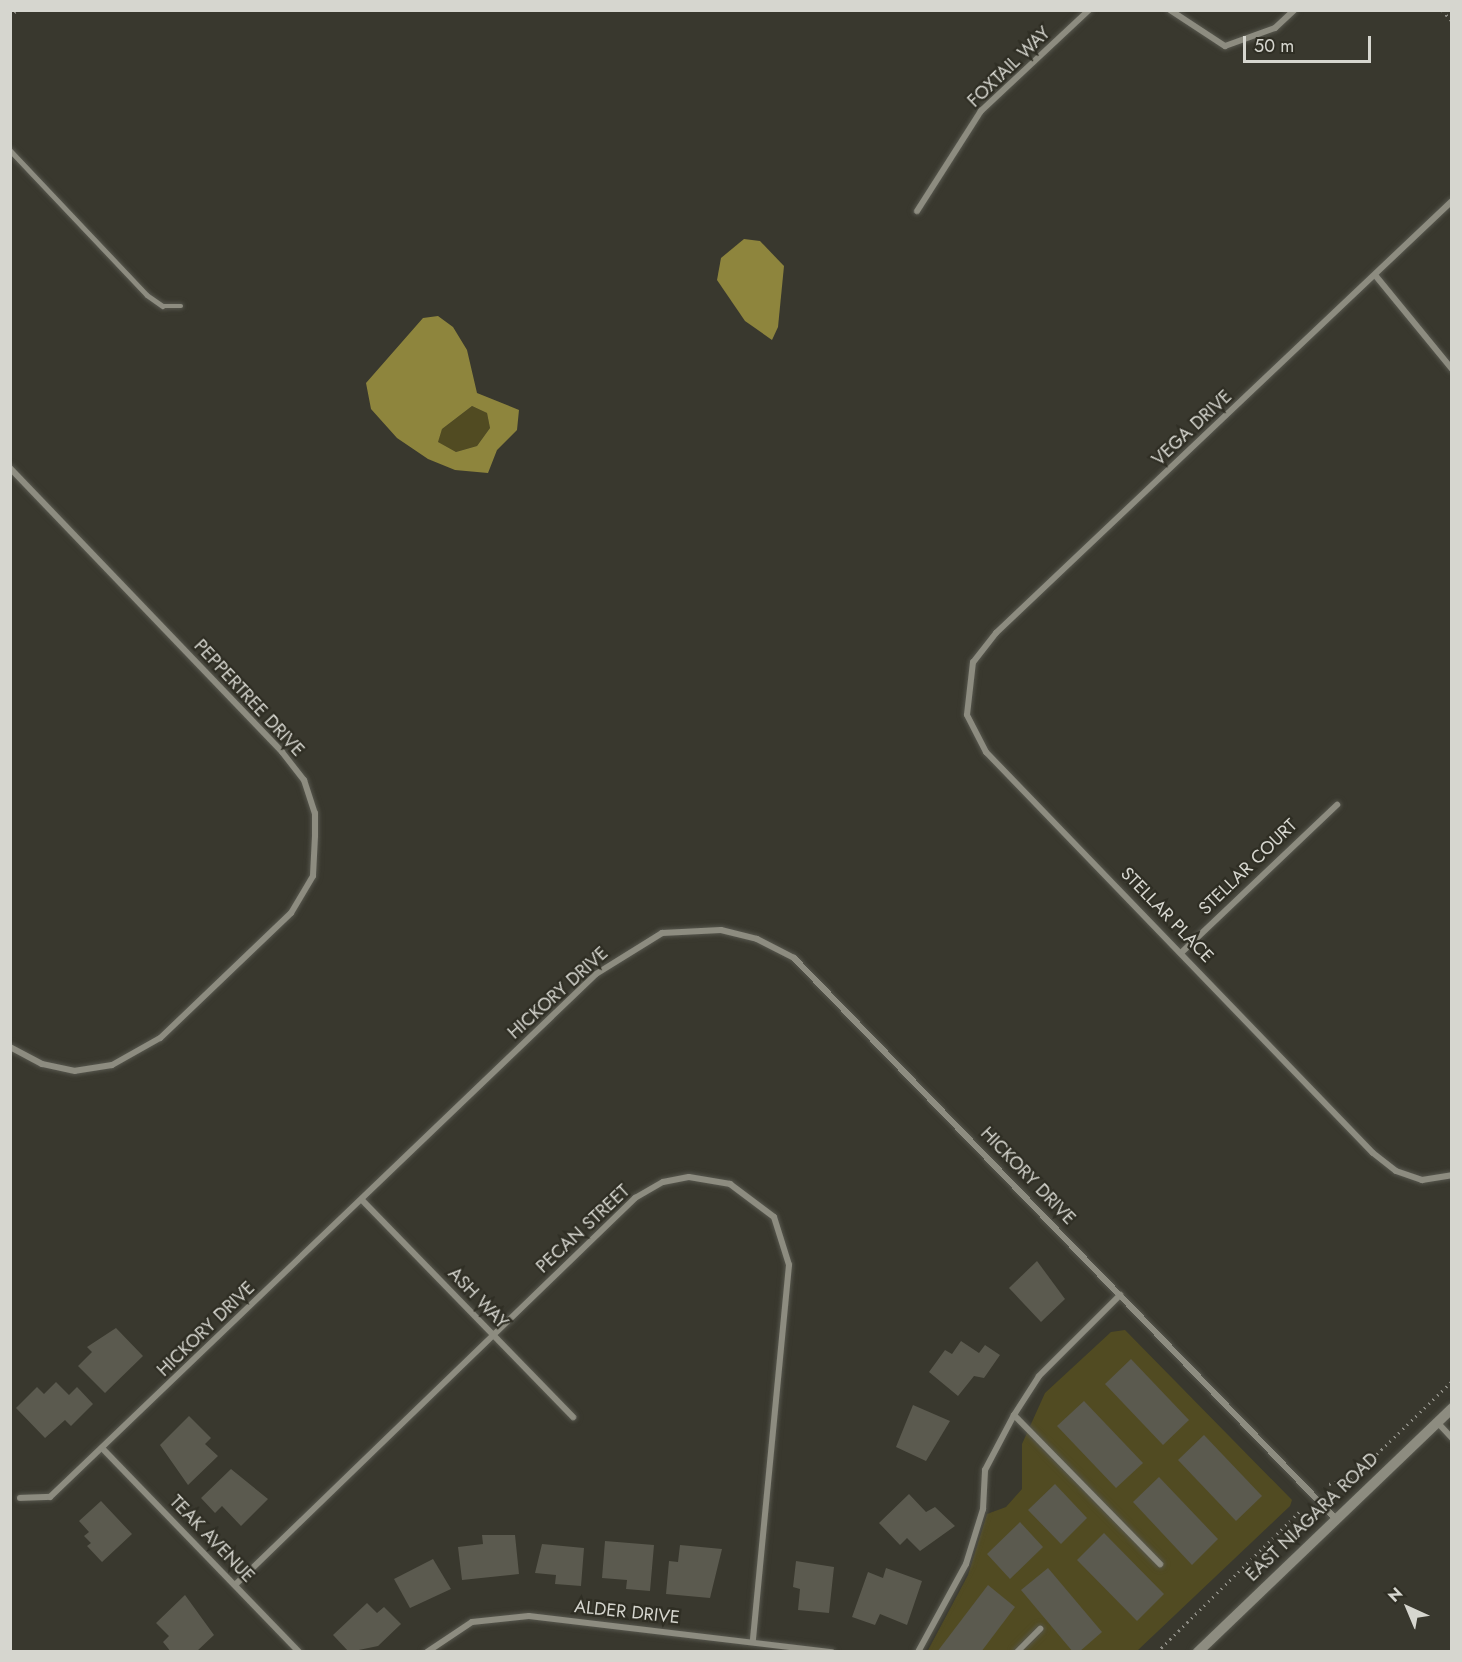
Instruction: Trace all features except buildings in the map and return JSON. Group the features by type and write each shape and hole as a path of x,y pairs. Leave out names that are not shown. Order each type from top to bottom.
{"street":[{"name":"FOXTAIL WAY","path":"917,211 981,111 1089,10"},
{"path":"1170,10 1225,46 1275,28 1294,10"},
{"name":"VEGA DRIVE","path":"968,685 973,662 996,633 1452,201"},
{"path":"1375,276 1452,369"},
{"name":"PEPPERTREE DRIVE","path":"10,468 282,752 303,780 315,813 315,836 313,876 291,913 160,1038 112,1065 75,1071 42,1064 10,1047"},
{"name":"STELLAR PLACE","path":"968,685 967,715 986,752 1182,952 1373,1153 1396,1171 1422,1180 1452,1175"},
{"name":"STELLAR COURT","path":"1182,952 1338,805"},
{"name":"HICKORY DRIVE","path":"20,1498 50,1497 596,974 662,933 721,930 757,939 794,958 1334,1517"},
{"name":"PECAN STREET","path":"235,1585 636,1198 663,1182 688,1177 730,1185 774,1217 789,1265 753,1640"},
{"name":"ASH WAY","path":"362,1200 573,1417"},
{"path":"918,1652 966,1564 983,1509 985,1470 1014,1415 1039,1376 1120,1295"},
{"name":"EAST NIAGARA ROAD","path":"1198,1652 1334,1517 1452,1408"},
{"path":"1014,1415 1160,1564"},
{"path":"1437,1422 1452,1438"},
{"name":"TEAK AVENUE","path":"102,1448 299,1652"},
{"name":"ALDER DRIVE","path":"428,1652 472,1622 529,1616 753,1640 832,1652"},
{"path":"1017,1652 1040,1629"}],"lane":[{"path":"10,150 147,295 163,306 181,306"}],"path":[{"path":"10,16 17,10"},
{"path":"1442,10 1452,21"},
{"path":"1329,1484 1351,1479 1452,1381"},
{"path":"1157,1652 1301,1510"}],"shaded area":[{"path":"744,239 760,241 784,266 778,327 772,340 745,321 717,280 721,258"},
{"path":"438,316 453,327 467,350 477,393 519,410 517,430 497,450 488,473 455,470 428,459 397,438 371,409 366,383 423,318","holes":["472,406 487,413 490,428 477,446 456,452 438,442 442,429"]},
{"path":"472,406 487,413 490,428 477,446 456,452 437,442 442,429"},
{"path":"1125,1330 1292,1500 1290,1506 1137,1651 927,1652 968,1575 987,1514 1006,1507 1022,1489 1022,1444 1045,1393 1111,1332"}]}
